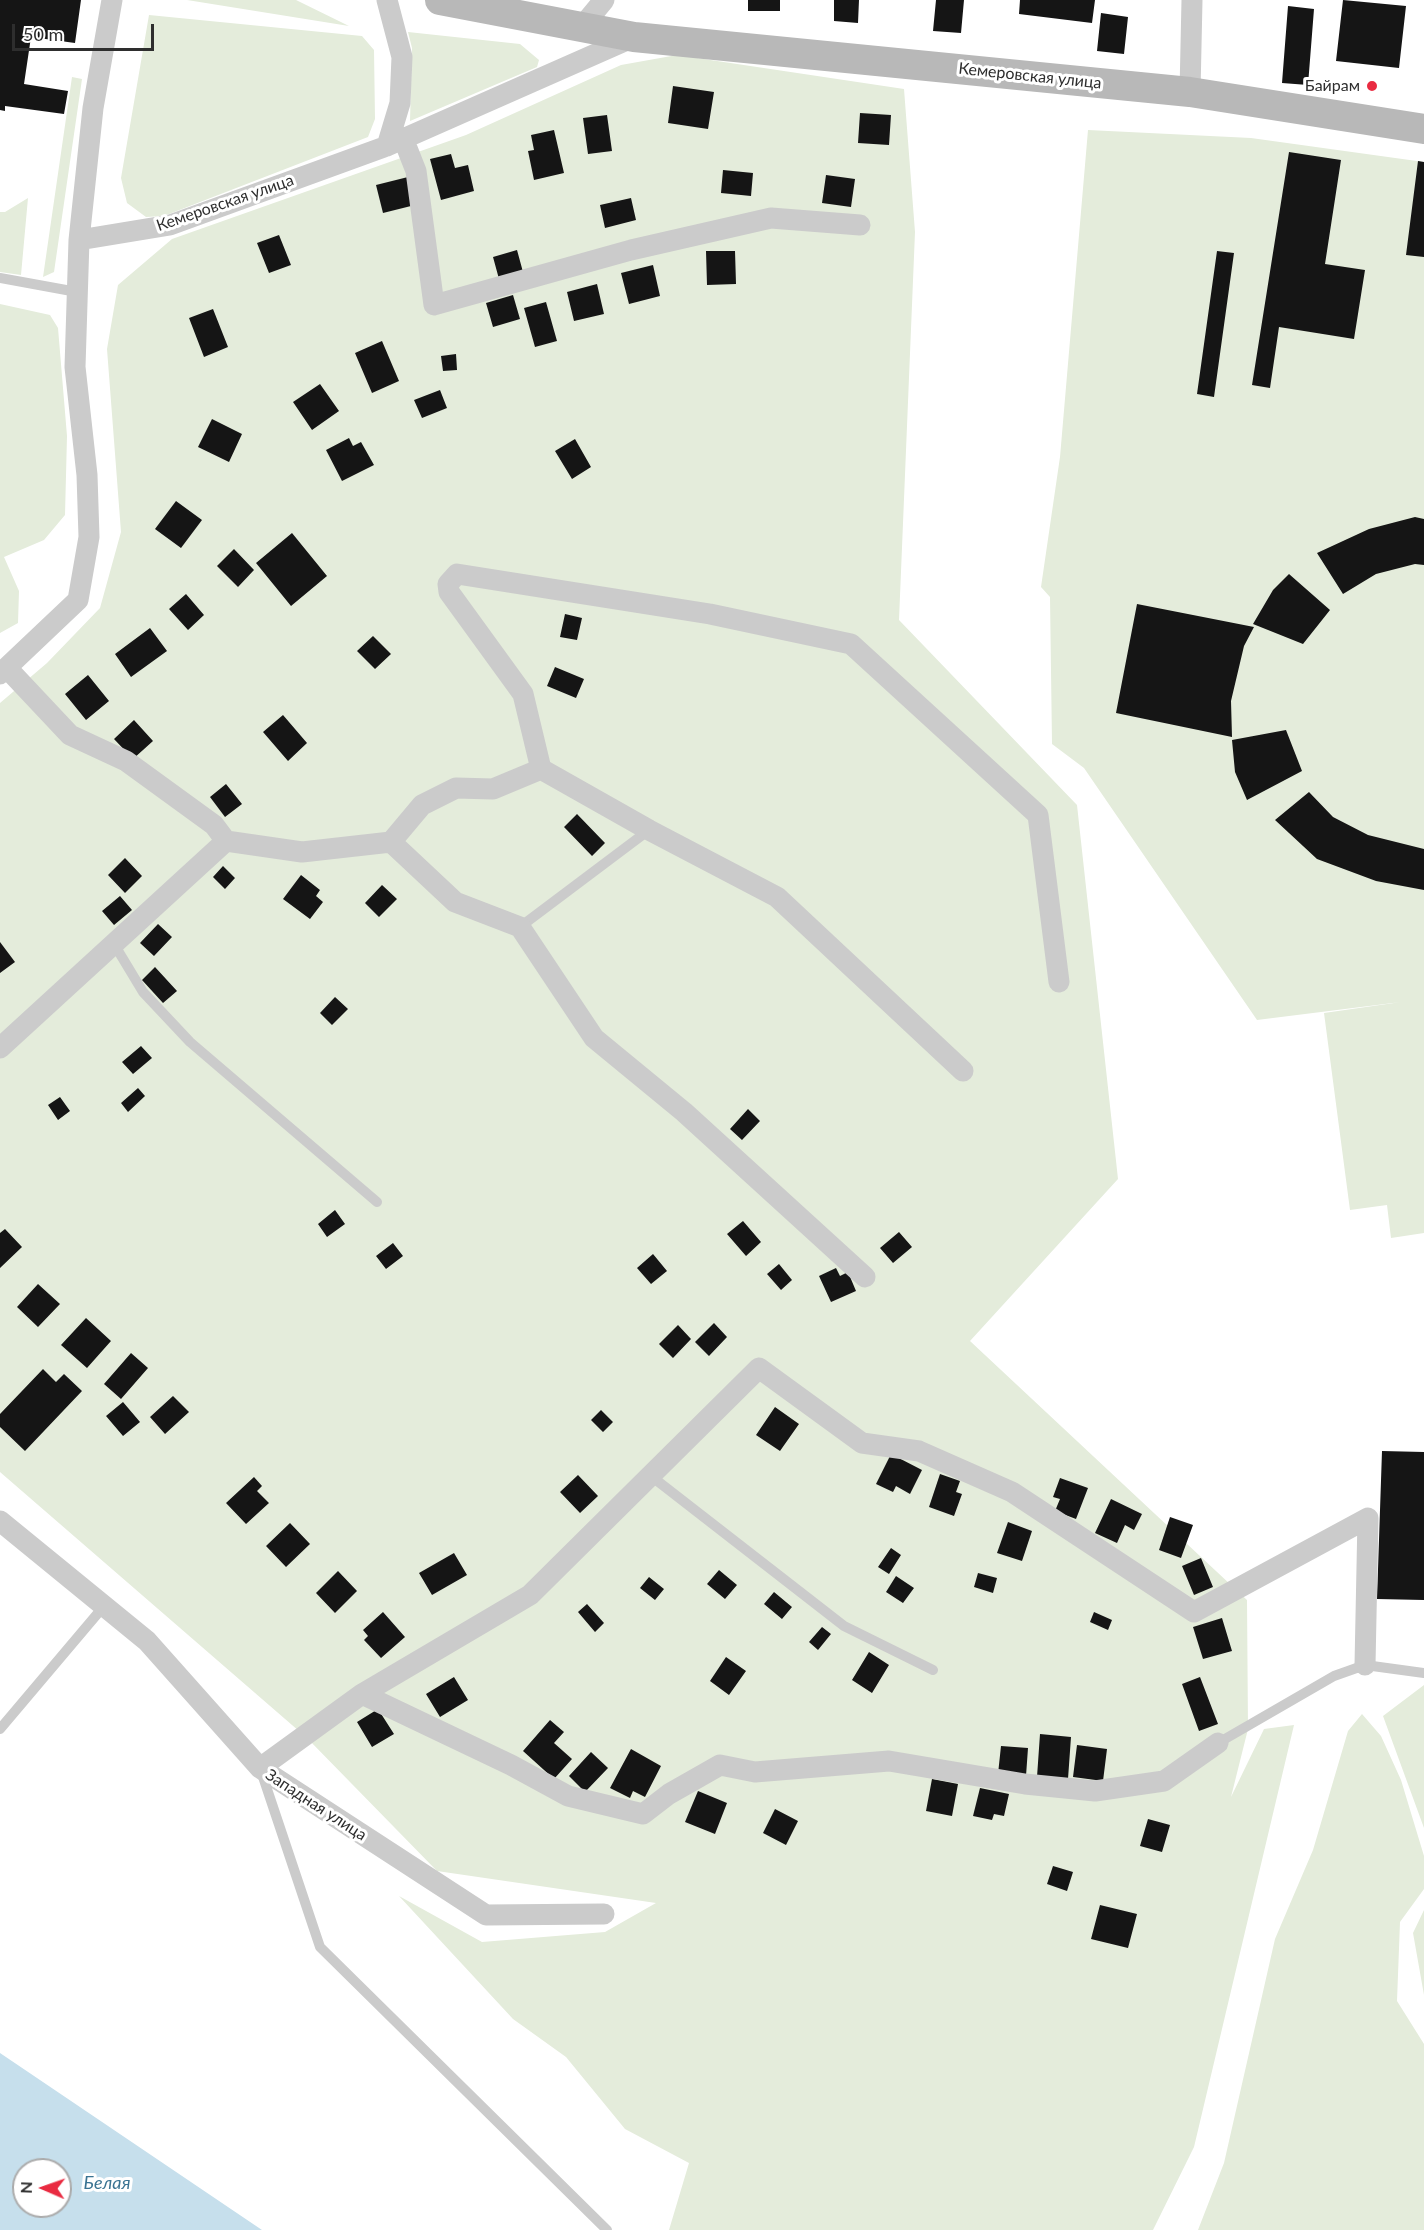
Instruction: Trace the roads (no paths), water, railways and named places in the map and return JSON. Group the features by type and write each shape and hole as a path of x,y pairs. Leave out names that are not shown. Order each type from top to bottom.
{"main road":[{"name":"Кемеровская улица","path":"440,0 633,38 1190,92 1424,129"}],"street":[{"path":"112,0 93,108 79,240 75,368 87,475 89,537 78,600 3,671 70,735 126,761 214,825 226,841 302,852 391,842 422,805 456,788 493,789 541,769"},
{"path":"387,0 402,57 395,142 416,171 434,305 632,250 771,218 860,225"},
{"path":"581,28 604,0"},
{"path":"1190,92 1192,0"},
{"name":"Кемеровская улица","path":"79,240 170,225 395,142 633,38"},
{"path":"963,1071 777,897 649,830 541,769 524,694 449,591 448,584 457,574 710,614 851,644 1038,815 1059,982"},
{"path":"0,1048 226,841"},
{"path":"391,842 455,902 520,927 594,1038 684,1112 865,1276"},
{"path":"260,1768 362,1694 530,1595 759,1368 862,1443 920,1451 1012,1492 1194,1612 1368,1518 1365,1665"},
{"name":"Западная улица","path":"0,1521 147,1641 260,1768 486,1915 604,1914"},
{"path":"362,1694 511,1765 568,1796 643,1814 669,1794 720,1765 755,1772 889,1761 1025,1784 1095,1791 1164,1781 1218,1743"}],"lane":[{"path":"0,278 78,292"},
{"path":"520,927 649,830"},
{"path":"114,944 143,992 190,1042 376,1202"},
{"path":"651,1476 844,1626 933,1670"},
{"path":"0,1729 104,1606"},
{"path":"1218,1743 1334,1676 1365,1665 1424,1673"},
{"path":"260,1768 320,1947 607,2230"}],"water":[{"name":"Белая","path":"0,2053 262,2230 0,2230"}],"place":[{"name":"Байрам","path":"1372,86"}]}
